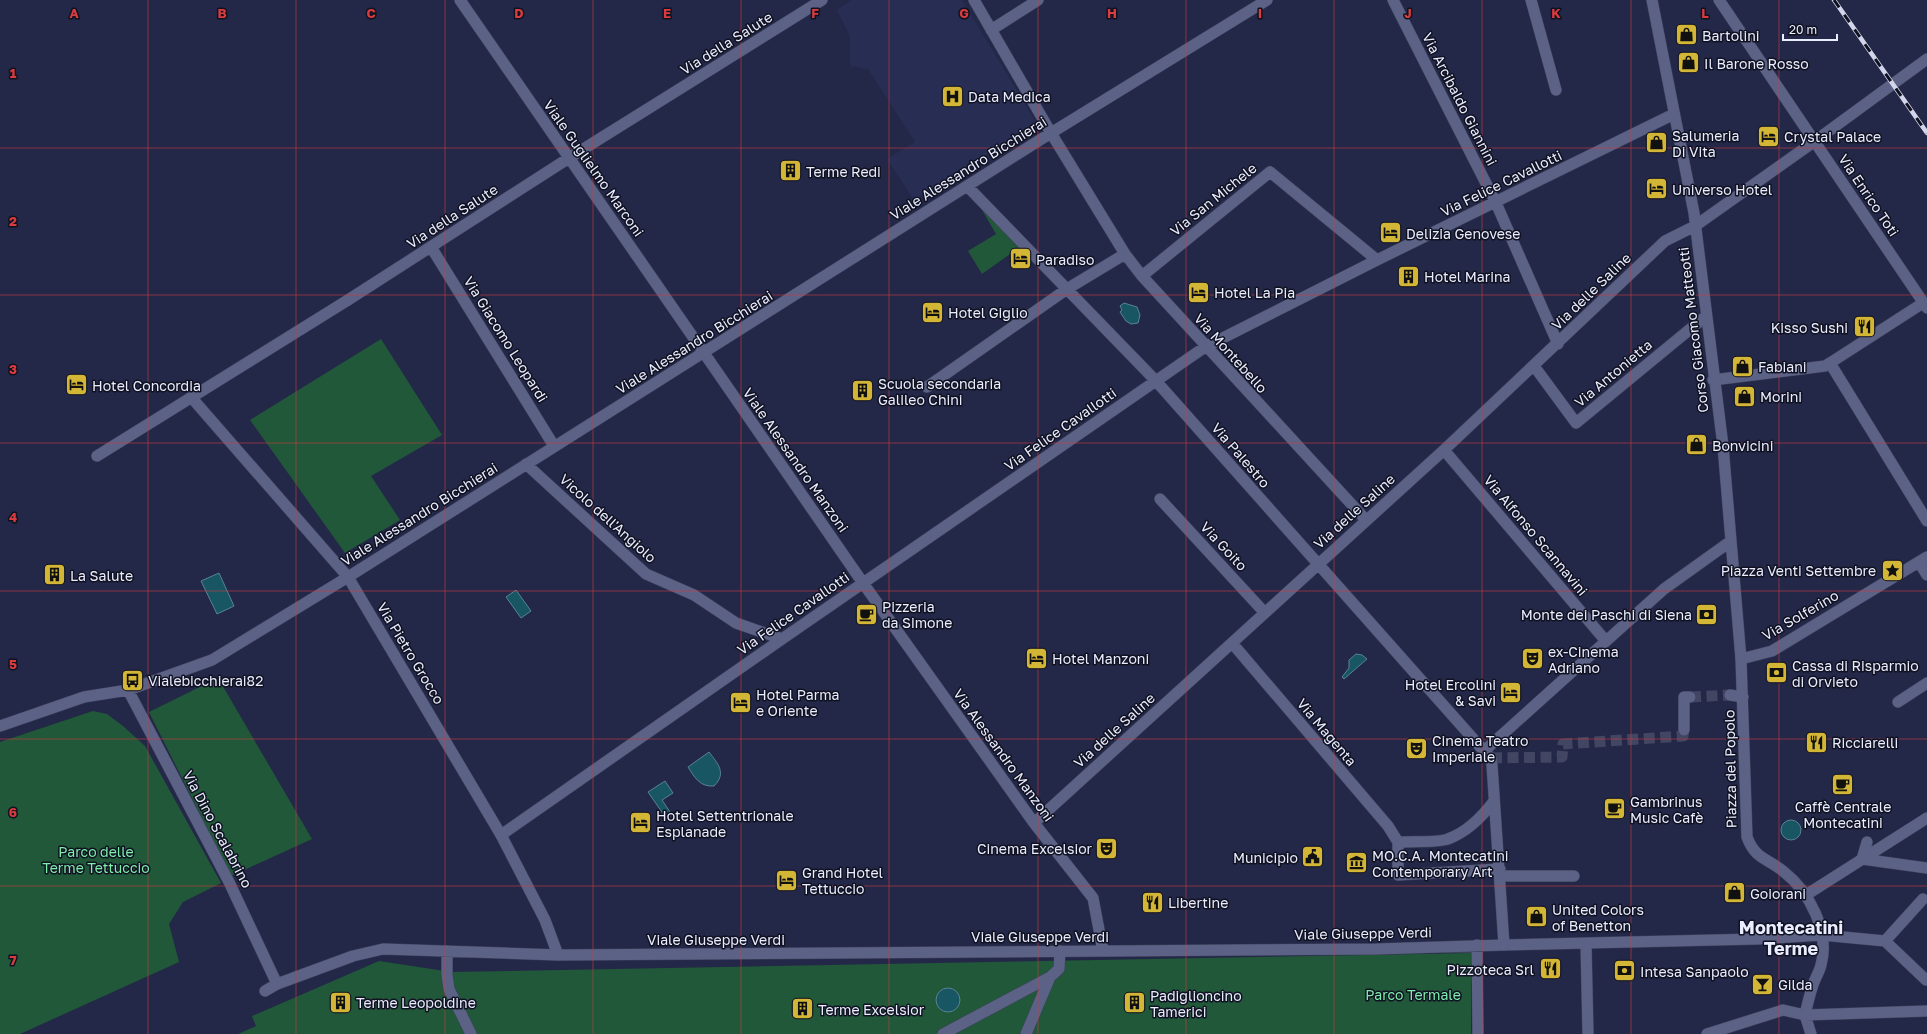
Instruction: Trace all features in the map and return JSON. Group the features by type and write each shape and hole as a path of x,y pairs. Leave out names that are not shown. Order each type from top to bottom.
{"street":[{"name":"Viale Guglielmo Marconi","path":"460,0 704,354"},
{"name":"Via della Salute","path":"97,456 348,300 569,158 822,0"},
{"name":"Via Montebello","path":"974,0 1051,133 1125,254 1142,276 1205,347 1366,520"},
{"path":"991,30 1038,0"},
{"name":"Viale Alessandro Bicchierai","path":"0,726 84,698 128,690 212,660 704,354 1051,133 1267,0"},
{"name":"Via Arcibaldo Giannini","path":"1393,0 1496,203 1558,344"},
{"path":"1530,0 1556,90"},
{"name":"Corso Giacomo Matteotti","path":"1652,0 1696,226 1713,380 1723,446 1741,659"},
{"name":"Via Enrico Toti","path":"1719,0 1925,305"},
{"name":"Via delle Saline","path":"1034,823 1444,450 1558,344 1665,241 1696,226 1927,59"},
{"name":"Via Felice Cavallotti","path":"502,835 782,639 1205,347 1376,260 1496,203 1674,114"},
{"name":"Via San Michele","path":"1142,276 1270,172 1376,260"},
{"name":"Via Palestro","path":"967,186 1156,381 1491,758 1504,945"},
{"name":"Via Giacomo Leopardi","path":"431,247 554,446"},
{"path":"927,387 1067,290 1125,254"},
{"path":"1713,380 1825,366 1925,305"},
{"name":"Via Antonietta","path":"1534,366 1576,423 1706,316"},
{"name":"Viale Alessandro Manzoni","path":"704,354 863,583"},
{"path":"1830,363 1927,521"},
{"name":"Via Pietro Grocco","path":"191,397 348,576 502,835 544,920 558,955"},
{"name":"Via Alfonso Scannavini","path":"1444,450 1605,640"},
{"name":"Vicolo dell'Angiolo","path":"526,464 646,574 694,595 736,623 782,639"},
{"name":"Via Goito","path":"1160,499 1265,613"},
{"path":"1484,751 1605,640 1664,589 1732,542"},
{"path":"1923,560 1927,575"},
{"name":"Via Solferino","path":"1741,659 1772,651 1923,560"},
{"name":"Via Alessandro Manzoni","path":"863,583 1034,823 1093,898 1103,951"},
{"name":"Via Magenta","path":"1232,643 1388,826 1398,842"},
{"name":"Piazza del Popolo","path":"1741,659 1744,697 1747,837 1756,854 1794,880 1806,895 1822,935 1823,942 1821,965 1811,989 1805,1015"},
{"path":"1898,702 1927,683"},
{"name":"Via Dino Scalabrino","path":"128,690 230,882 278,984"},
{"path":"1730,695 1744,697"},
{"path":"1684,730 1684,697 1690,697"},
{"path":"1494,801 1482,816 1467,828 1447,840 1398,842 1398,875 1500,873 1574,876"},
{"path":"1806,895 1927,818"},
{"path":"1862,859 1868,842"},
{"path":"1862,859 1927,868"},
{"path":"1923,899 1885,941 1926,980"},
{"name":"Viale Giuseppe Verdi","path":"265,991 278,984 353,956 383,949 558,955 1377,949 1477,945 1586,944 1757,939 1822,935 1885,941"},
{"path":"1586,944 1588,1034"},
{"path":"1477,945 1478,1034"},
{"path":"943,1034 1050,977 1059,969 1060,951"},
{"path":"447,952 446,975 449,990 471,1034"},
{"path":"1026,1034 1050,977"},
{"path":"1707,1034 1783,1010 1805,1015 1927,1011"},
{"path":"1805,1015 1811,1034"}],"shaded area":[{"name":"Data Medica","path":"852,0 962,0 1037,124 914,200 887,159 915,142 868,69 850,66 850,36 837,10"},
{"path":"1124,303 1137,307 1140,315 1138,323 1131,324 1126,321 1120,312 1122,310 1120,306"},
{"path":"219,573 234,606 217,614 201,581"},
{"path":"516,590 531,611 521,618 506,597"},
{"path":"1356,654 1362,655 1367,659 1344,679 1342,677 1349,668 1349,660"},
{"path":"709,752 718,765 721,773 714,786 705,785 698,781 688,767"},
{"path":"665,781 673,793 662,800 672,815 666,818 648,792"},
{"path":"1791,820 1798,823 1801,830 1798,837 1791,840 1784,837 1781,830 1784,823"},
{"path":"943,988 953,988 960,995 960,1005 953,1012 943,1012 936,1005 936,995"}],"green space":[{"path":"978,203 1020,247 982,274 968,251 996,234"},
{"path":"381,339 442,435 371,476 400,520 345,553 250,420"},
{"path":"218,678 312,839 231,876 149,712"},
{"name":"Parco delle Terme Tettuccio","path":"93,711 107,714 145,746 221,883 183,902 169,924 179,962 20,1034 0,1034 0,742"},
{"name":"Parco Termale","path":"1471,953 1471,1034 238,1034 256,1026 252,1016 379,961 451,972"}],"tunnel":[{"path":"1690,697 1730,695"},
{"path":"1491,758 1562,757 1563,744 1683,736 1684,730"}],"railway":[{"path":"1834,0 1927,133"}],"place":[{"name":"Bartolini","path":"1686,35"},
{"name":"Il Barone Rosso","path":"1689,63"},
{"name":"Data Medica","path":"953,96"},
{"name":"Crystal Palace","path":"1769,136"},
{"name":"Salumeria Di Vita","path":"1656,143"},
{"name":"Terme Redi","path":"790,171"},
{"name":"Universo Hotel","path":"1656,189"},
{"name":"Delizia Genovese","path":"1391,233"},
{"name":"Paradiso","path":"1021,259"},
{"name":"Hotel Marina","path":"1408,276"},
{"name":"Hotel La Pia","path":"1198,292"},
{"name":"Hotel Giglio","path":"933,312"},
{"name":"Kisso Sushi","path":"1864,327"},
{"name":"Fabiani","path":"1743,366"},
{"name":"Hotel Concordia","path":"76,385"},
{"name":"Scuola secondaria Galileo Chini","path":"863,391"},
{"name":"Morini","path":"1744,396"},
{"name":"Bonvicini","path":"1697,445"},
{"name":"Piazza Venti Settembre","path":"1892,570"},
{"name":"La Salute","path":"54,575"},
{"name":"Pizzeria da Simone","path":"866,614"},
{"name":"Monte dei Paschi di Siena","path":"1707,614"},
{"name":"Hotel Manzoni","path":"1037,658"},
{"name":"ex-Cinema Adriano","path":"1532,659"},
{"name":"Cassa di Risparmio di Orvieto","path":"1777,673"},
{"name":"Vialebicchierai82","path":"133,680"},
{"name":"Hotel Ercolini & Savi","path":"1511,692"},
{"name":"Hotel Parma e Oriente","path":"740,702"},
{"name":"Ricciarelli","path":"1817,742"},
{"name":"Cinema Teatro Imperiale","path":"1416,748"},
{"name":"Caffè Centrale Montecatini","path":"1843,784"},
{"name":"Gambrinus Music Cafè","path":"1614,809"},
{"name":"Hotel Settentrionale Esplanade","path":"640,823"},
{"name":"Cinema Excelsior","path":"1107,848"},
{"name":"Municipio","path":"1313,857"},
{"name":"MO.C.A. Montecatini Contemporary Art","path":"1356,863"},
{"name":"Grand Hotel Tettuccio","path":"787,880"},
{"name":"Goiorani","path":"1734,893"},
{"name":"Libertine","path":"1152,902"},
{"name":"United Colors of Benetton","path":"1536,917"},
{"name":"Pizzoteca Srl","path":"1550,969"},
{"name":"Intesa Sanpaolo","path":"1624,971"},
{"name":"Gilda","path":"1763,984"},
{"name":"Terme Leopoldine","path":"340,1002"},
{"name":"Padiglioncino Tamerici","path":"1134,1003"},
{"name":"Terme Excelsior","path":"802,1009"}],"district":[{"name":"Montecatini Terme","path":"1791,937"}]}
